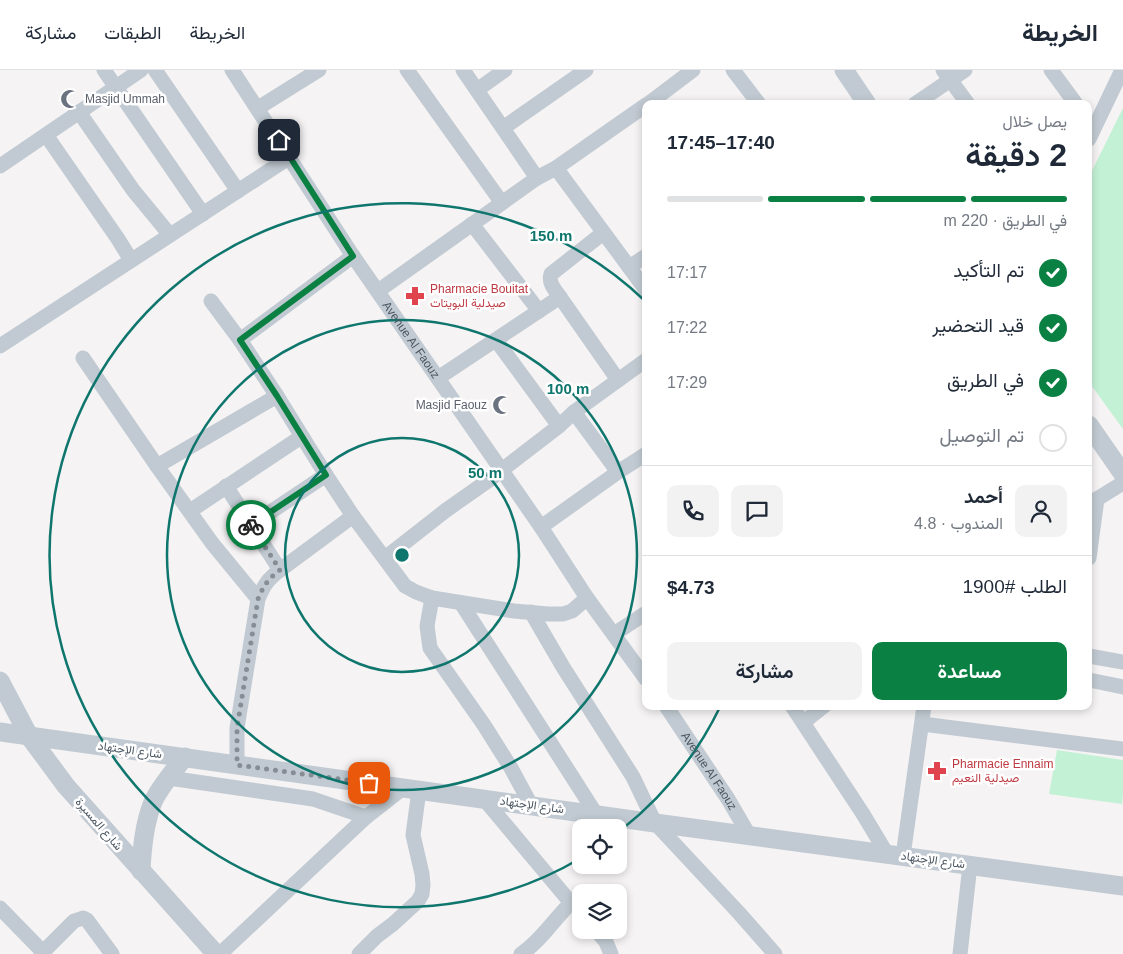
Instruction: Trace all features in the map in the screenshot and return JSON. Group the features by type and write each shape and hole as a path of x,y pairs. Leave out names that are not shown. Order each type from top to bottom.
{"street":[{"path":"104,70 203,214"},
{"path":"0,166 141,70"},
{"path":"155,70 238,191"},
{"name":"Avenue Al Faouz","path":"232,70 353,256 502,470 587,598 642,673"},
{"path":"258,108 319,70"},
{"path":"407,70 502,203"},
{"path":"463,70 538,178"},
{"path":"477,90 505,70"},
{"path":"503,128 586,70"},
{"path":"733,70 756,100"},
{"path":"844,70 863,100"},
{"path":"919,100 947,75 965,70"},
{"path":"1051,70 1073,100"},
{"path":"1092,126 1122,70"},
{"path":"652,100 688,72"},
{"path":"947,75 965,100"},
{"path":"378,291 642,108"},
{"path":"79,112 134,190 170,235"},
{"path":"46,135 131,260"},
{"path":"0,346 290,157"},
{"path":"556,168 642,285"},
{"path":"472,224 538,311"},
{"path":"603,233 551,274 550,278 551,283 618,380"},
{"path":"240,340 353,256"},
{"path":"629,267 642,259"},
{"path":"438,378 560,296"},
{"path":"211,301 240,340 326,475 405,586 432,598 531,612 563,614 572,611 587,598"},
{"path":"496,340 559,426"},
{"path":"83,358 212,542 258,599"},
{"path":"385,558 559,426 574,412 642,363"},
{"path":"157,466 277,396"},
{"path":"574,412 618,472"},
{"path":"1092,429 1123,474"},
{"path":"190,511 302,437"},
{"path":"541,527 642,457"},
{"path":"251,525 326,475"},
{"path":"1092,516 1093,502 1123,483"},
{"path":"226,486 280,570"},
{"path":"237,765 237,728 258,599 265,584 280,570 354,516"},
{"path":"432,598 427,626 430,648 484,725 531,805"},
{"path":"461,603 596,814"},
{"path":"531,612 563,667 633,776 655,822 775,954"},
{"path":"614,634 642,616"},
{"path":"1092,657 1123,662"},
{"name":"شارع المسيرة","path":"0,681 29,736 66,786 216,954"},
{"path":"1092,681 1123,687"},
{"name":"Avenue Al Faouz","path":"669,710 728,799 749,835"},
{"path":"795,710 858,807 895,855"},
{"path":"804,722 819,710"},
{"path":"895,855 924,710"},
{"path":"922,724 1123,749"},
{"name":"شارع الإجتهاد","path":"0,732 1123,886"},
{"path":"141,871 144,830 153,801 185,757"},
{"path":"169,778 313,799 366,817"},
{"path":"220,954 366,817 411,789 413,835 422,874 422,894 418,901 359,954"},
{"path":"484,799 572,904"},
{"path":"960,954 970,865"},
{"path":"0,908 42,953 74,921 83,918 87,920 112,954"},
{"path":"521,954 552,925 564,909 572,909"},
{"path":"604,939 611,954"}],"green space":[{"path":"1123,108 1123,429 1092,386 1092,171"},
{"path":"1057,750 1123,760 1122,804 1049,794"}],"way so far":[{"path":"251,525 280,570 265,584 258,599 237,728 237,765 369,783"}],"place":[{"name":"Masjid Ummah","path":"70,99"},
{"name":"Pharmacie Bouitat صيدلية البويتات","path":"415,296"},
{"name":"Masjid Faouz","path":"502,405"},
{"name":"Pharmacie Ennaim صيدلية النعيم","path":"937,771"}],"route":[{"path":"251,525 326,475 240,340 353,256 279,140"}]}
